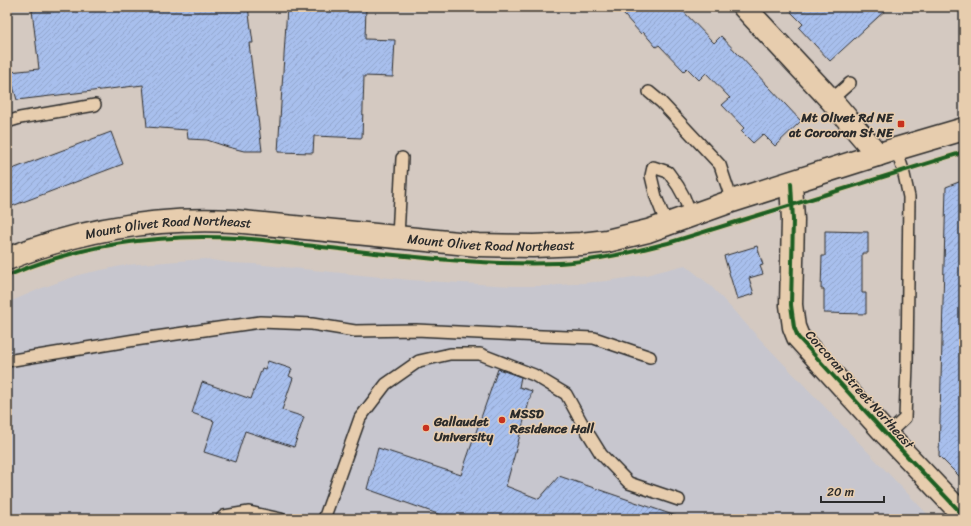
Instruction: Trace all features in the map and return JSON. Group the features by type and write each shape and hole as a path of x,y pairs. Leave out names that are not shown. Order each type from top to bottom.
{"main road":[{"path":"744,7 831,100 887,152"},
{"name":"Mount Olivet Road Northeast","path":"7,259 68,238 97,231 138,224 183,220 234,221 478,245 559,246 606,241 648,231 732,201 964,129"},
{"name":"Corcoran Street Northeast","path":"791,183 793,220 791,305 794,327 798,337 887,435 964,516"}],"lane":[{"path":"831,100 850,84"},
{"path":"649,92 720,165 732,201"},
{"path":"7,122 20,118 95,104"},
{"path":"887,152 903,170 909,197 905,418 887,435"},
{"path":"398,237 402,158"},
{"path":"667,225 656,197 651,176 653,167 668,172 684,197 691,216"},
{"path":"7,361 135,340 260,322 312,324 355,331 416,330 594,338 650,358"},
{"path":"324,519 360,418 386,384 419,361 450,354 480,354 534,375 566,394 582,425 601,454 629,482 679,500"},
{"path":"221,519 224,516 249,512 281,519"}],"shaded area":[{"name":"Gallaudet University","path":"205,259 231,263 410,280 513,286 547,286 607,281 646,275 685,265 710,285 932,519 7,519 7,303 42,288 82,274 126,265"}],"building":[{"path":"59,7 248,7 253,43 249,43 262,151 244,151 207,140 188,139 187,130 147,127 143,85 17,100 9,72 39,69 32,10"},
{"path":"287,7 366,7 365,39 395,40 393,77 364,76 362,138 314,136 313,153 278,152"},
{"path":"617,7 679,7 714,43 721,36 801,121 775,146 763,134 753,143 741,131 744,128 722,105 730,98 706,73 699,80 687,68 684,71 659,45 656,47 643,32 641,34"},
{"path":"786,7 889,7 830,61 799,28 803,24"},
{"path":"111,132 123,164 7,208 7,171"},
{"path":"964,180 964,481 939,456 946,187"},
{"path":"825,231 868,232 868,253 862,253 862,293 866,293 866,314 824,313 824,289 821,289 822,256 825,256"},
{"path":"757,246 763,265 760,266 763,274 749,278 754,294 737,299 724,256"},
{"path":"268,361 292,369 289,376 293,378 282,410 304,417 294,447 245,431 235,462 204,452 214,421 192,413 202,382 251,399 262,368 265,369"},
{"name":"MSSD Residence Hall","path":"498,369 521,377 519,387 532,391 506,486 539,499 559,476 676,516 675,519 452,519 367,489 378,448 461,475"}],"cycle path":[{"path":"7,276 34,265 90,249 178,237 254,239 400,255 495,263 559,263 587,260 627,253 668,243 964,152"},
{"path":"791,183 793,220 791,305 794,327 798,337 887,435 964,516"}],"place":[{"name":"Mt Olivet Rd NE at Corcoran St NE","path":"901,124"},
{"name":"MSSD Residence Hall","path":"502,420"},
{"name":"Gallaudet University","path":"426,428"}]}
